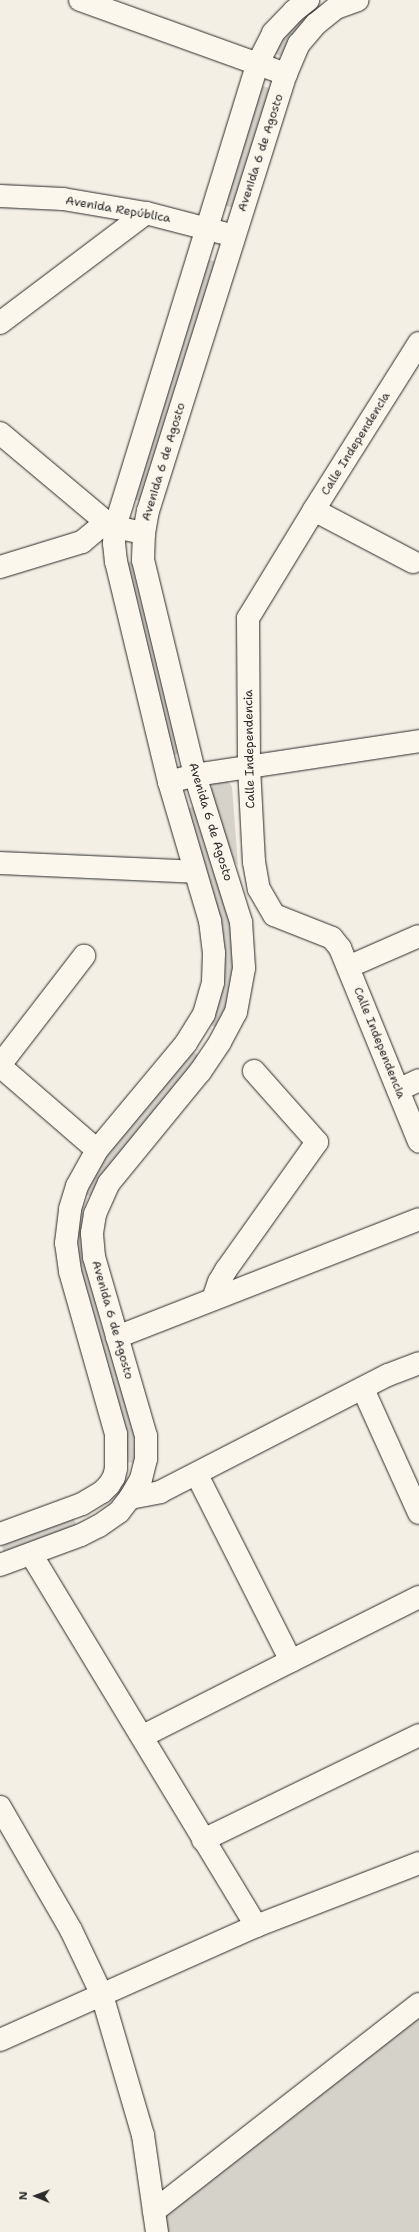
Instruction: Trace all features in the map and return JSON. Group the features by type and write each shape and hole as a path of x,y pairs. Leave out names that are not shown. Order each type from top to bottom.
{"main road":[{"path":"80,0 101,4 257,65 286,74"},
{"path":"0,1534 78,1505 106,1488 114,1477 116,1468 116,1434 70,1271 66,1243 70,1209 76,1186 97,1150 186,1043 204,1014 213,982 214,953 210,921 169,782 116,562 111,524 207,228 257,65 273,34 294,11 308,0"},
{"name":"Avenida 6 de Agosto","path":"0,1565 89,1532 119,1512 130,1498 141,1479 146,1459 146,1436 94,1257 92,1233 95,1214 109,1183 200,1072 216,1048 236,1012 244,968 241,922 195,775 143,560 144,533 148,511 286,74 299,44 316,24 336,8 358,0"},
{"name":"Avenida República","path":"0,196 64,199 146,213 234,236"},
{"path":"0,323 146,213"},
{"name":"Calle Independencia","path":"419,343 248,618 249,767 254,862 259,889 264,901 274,915 332,938 340,948 419,1142"},
{"path":"0,433 111,524 144,533"},
{"path":"314,510 413,562"},
{"path":"0,567 82,542 111,524"},
{"path":"169,782 195,775 419,741"},
{"path":"0,863 195,872"},
{"path":"348,967 419,936"},
{"path":"84,956 0,1066 97,1150"},
{"path":"193,1031 216,1048"},
{"path":"213,1299 222,1276 317,1142 254,1071"},
{"path":"398,1090 419,1080"},
{"path":"70,1209 95,1214"},
{"path":"117,1337 419,1219"},
{"path":"116,1468 130,1498 160,1492 197,1475 388,1375 419,1363"},
{"path":"363,1389 419,1513"},
{"path":"197,1475 291,1662"},
{"path":"78,1505 89,1532"},
{"path":"31,1554 143,1736 203,1840 256,1926"},
{"path":"143,1736 419,1597"},
{"path":"203,1840 419,1735"},
{"path":"0,1807 71,1930 102,1995 143,2135 156,2232"},
{"path":"0,2040 256,1926 419,1863"},
{"path":"154,2211 419,2004"}],"shaded area":[{"path":"317,7 295,33 283,57 274,53 281,40 297,20"},
{"path":"262,86 272,89 235,208 225,206"},
{"path":"207,259 217,262 143,502 134,499"},
{"path":"134,561 182,753 172,756 124,563"},
{"path":"220,780 228,781 232,787 238,866 230,853 211,790 213,783"},
{"path":"195,806 232,927 235,957 228,1007 218,1029 210,1024 216,1008 187,809"},
{"path":"193,1052 201,1057 92,1197 83,1193 99,1164"},
{"path":"85,1231 134,1434 136,1464 128,1462 126,1439 82,1275 75,1232"},
{"path":"73,1517 77,1527 6,1556 2,1546"},
{"path":"419,2004 419,2232 157,2232 154,2211"}]}
